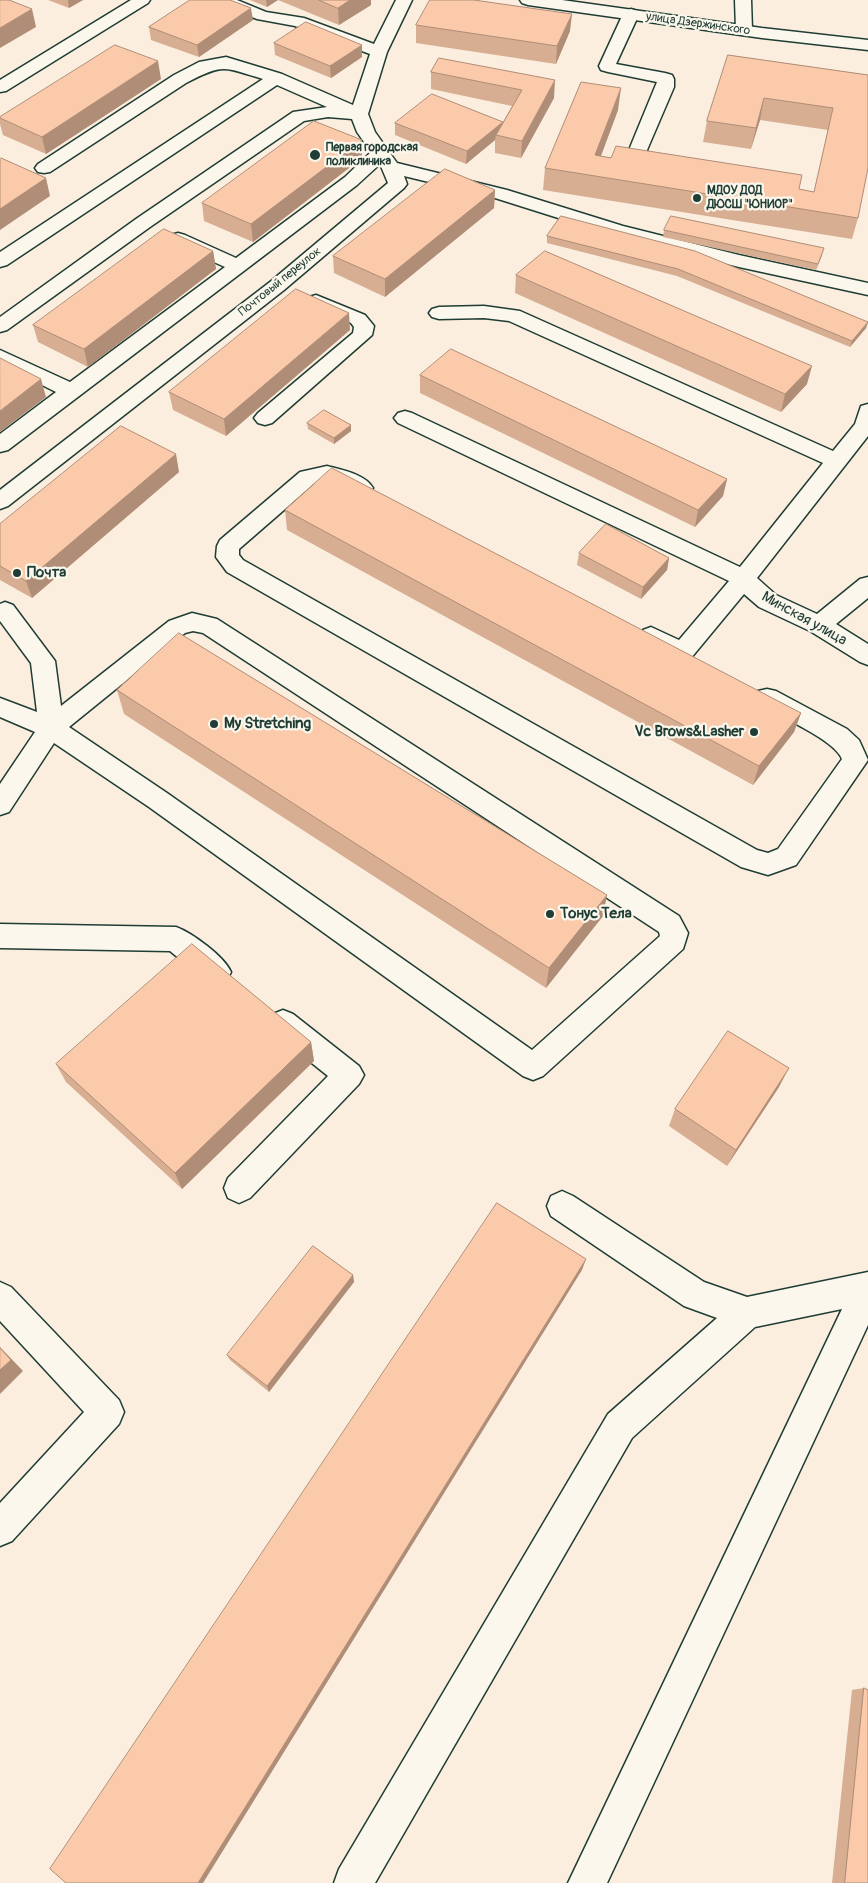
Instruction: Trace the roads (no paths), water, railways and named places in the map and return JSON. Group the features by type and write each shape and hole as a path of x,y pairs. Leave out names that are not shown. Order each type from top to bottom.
{"street":[{"path":"0,87 142,0"},
{"path":"223,0 263,16 298,21 379,52"},
{"path":"359,114 379,52 404,0"},
{"name":"улица Дзержинского","path":"528,0 744,30 868,44"},
{"path":"728,0 743,3 744,30"},
{"path":"631,14 607,66 614,70 656,75 666,79 665,87 638,150 640,157 649,161 679,166"},
{"path":"44,168 180,79 206,66 226,62 276,78 359,114"},
{"path":"0,261 276,78"},
{"path":"0,326 143,223 299,116 328,112 359,114"},
{"name":"Почтовый переулок","path":"0,501 277,286 398,184 385,160 366,132 359,114"},
{"path":"0,445 351,181 385,160 616,230 739,261 868,288"},
{"path":"143,223 239,266"},
{"path":"265,418 362,335 364,326 358,319 277,286"},
{"path":"439,313 484,312 513,315 837,461"},
{"path":"0,356 72,392"},
{"path":"630,625 691,657 744,578 865,426 868,411"},
{"path":"405,418 744,578"},
{"path":"378,496 343,478 327,473 308,478 228,546 227,556 235,566 750,859 768,864 787,857 855,760 850,747 838,736 752,690"},
{"name":"Минская улица","path":"744,578 751,589 769,602 819,626 868,656"},
{"path":"819,626 868,585"},
{"path":"5,611 43,661 51,728"},
{"path":"0,707 51,728 158,800 533,1067 673,942 674,933 669,924 209,626 192,622 177,627 51,728 0,805"},
{"path":"0,936 176,939 239,989"},
{"path":"239,1188 349,1075 262,1007"},
{"path":"562,1206 695,1295 747,1313 868,1289"},
{"path":"588,1883 868,1289"},
{"path":"0,1298 107,1412 0,1529"},
{"path":"353,1883 620,1426 747,1313"}],"place":[{"name":"Первая городская поликлиника","path":"315,155"},
{"name":"МДОУ ДОД ДЮСШ \"ЮНИОР\"","path":"697,198"},
{"name":"Почта","path":"17,573"},
{"name":"My Stretching","path":"214,724"},
{"name":"Vc Brows&Lasher","path":"754,732"},
{"name":"Тонус Тела","path":"550,914"}]}
